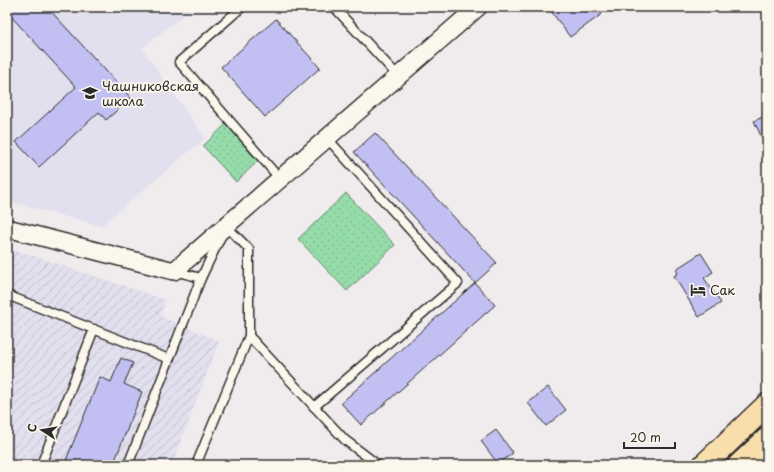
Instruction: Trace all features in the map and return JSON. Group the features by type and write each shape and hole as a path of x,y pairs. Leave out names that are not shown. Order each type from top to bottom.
{"highway":[{"path":"704,465 767,405"},
{"path":"747,461 767,439"}],"street":[{"path":"7,228 174,271 478,7"}],"lane":[{"path":"242,7 179,62 280,179"},
{"path":"334,7 398,76"},
{"path":"314,407 458,283 327,138"},
{"path":"128,465 201,278 226,226 249,249 249,336 196,465"},
{"path":"174,271 201,278"},
{"path":"7,295 169,359"},
{"path":"41,465 94,329"},
{"path":"249,336 344,440 378,465"}],"shaded area":[{"name":"Чашниковская школа","path":"7,7 193,7 142,48 205,138 101,226 7,201"},
{"path":"7,247 166,300 160,316 219,341 172,465 7,465"}],"green space":[{"path":"226,124 259,160 236,182 203,146"},
{"path":"346,193 395,245 347,291 298,239"}],"building":[{"path":"7,7 47,7 131,98 106,120 99,112 39,167 16,142 76,87 7,12"},
{"path":"556,7 597,7 602,14 570,37 551,11"},
{"path":"276,19 320,68 265,117 221,67"},
{"path":"767,115 767,135 762,138 754,121"},
{"path":"375,133 497,263 475,283 354,152"},
{"name":"Сак","path":"701,253 713,272 704,278 721,303 699,317 674,276 678,273 676,269"},
{"path":"475,283 495,305 361,425 341,403"},
{"path":"121,358 133,363 124,384 142,392 113,465 64,465 100,377 111,382"},
{"path":"548,387 566,410 546,426 528,403"},
{"path":"496,430 513,453 498,464 481,441"}],"place":[{"name":"Чашниковская школа","path":"90,93"},
{"name":"Сак","path":"698,290"}]}
